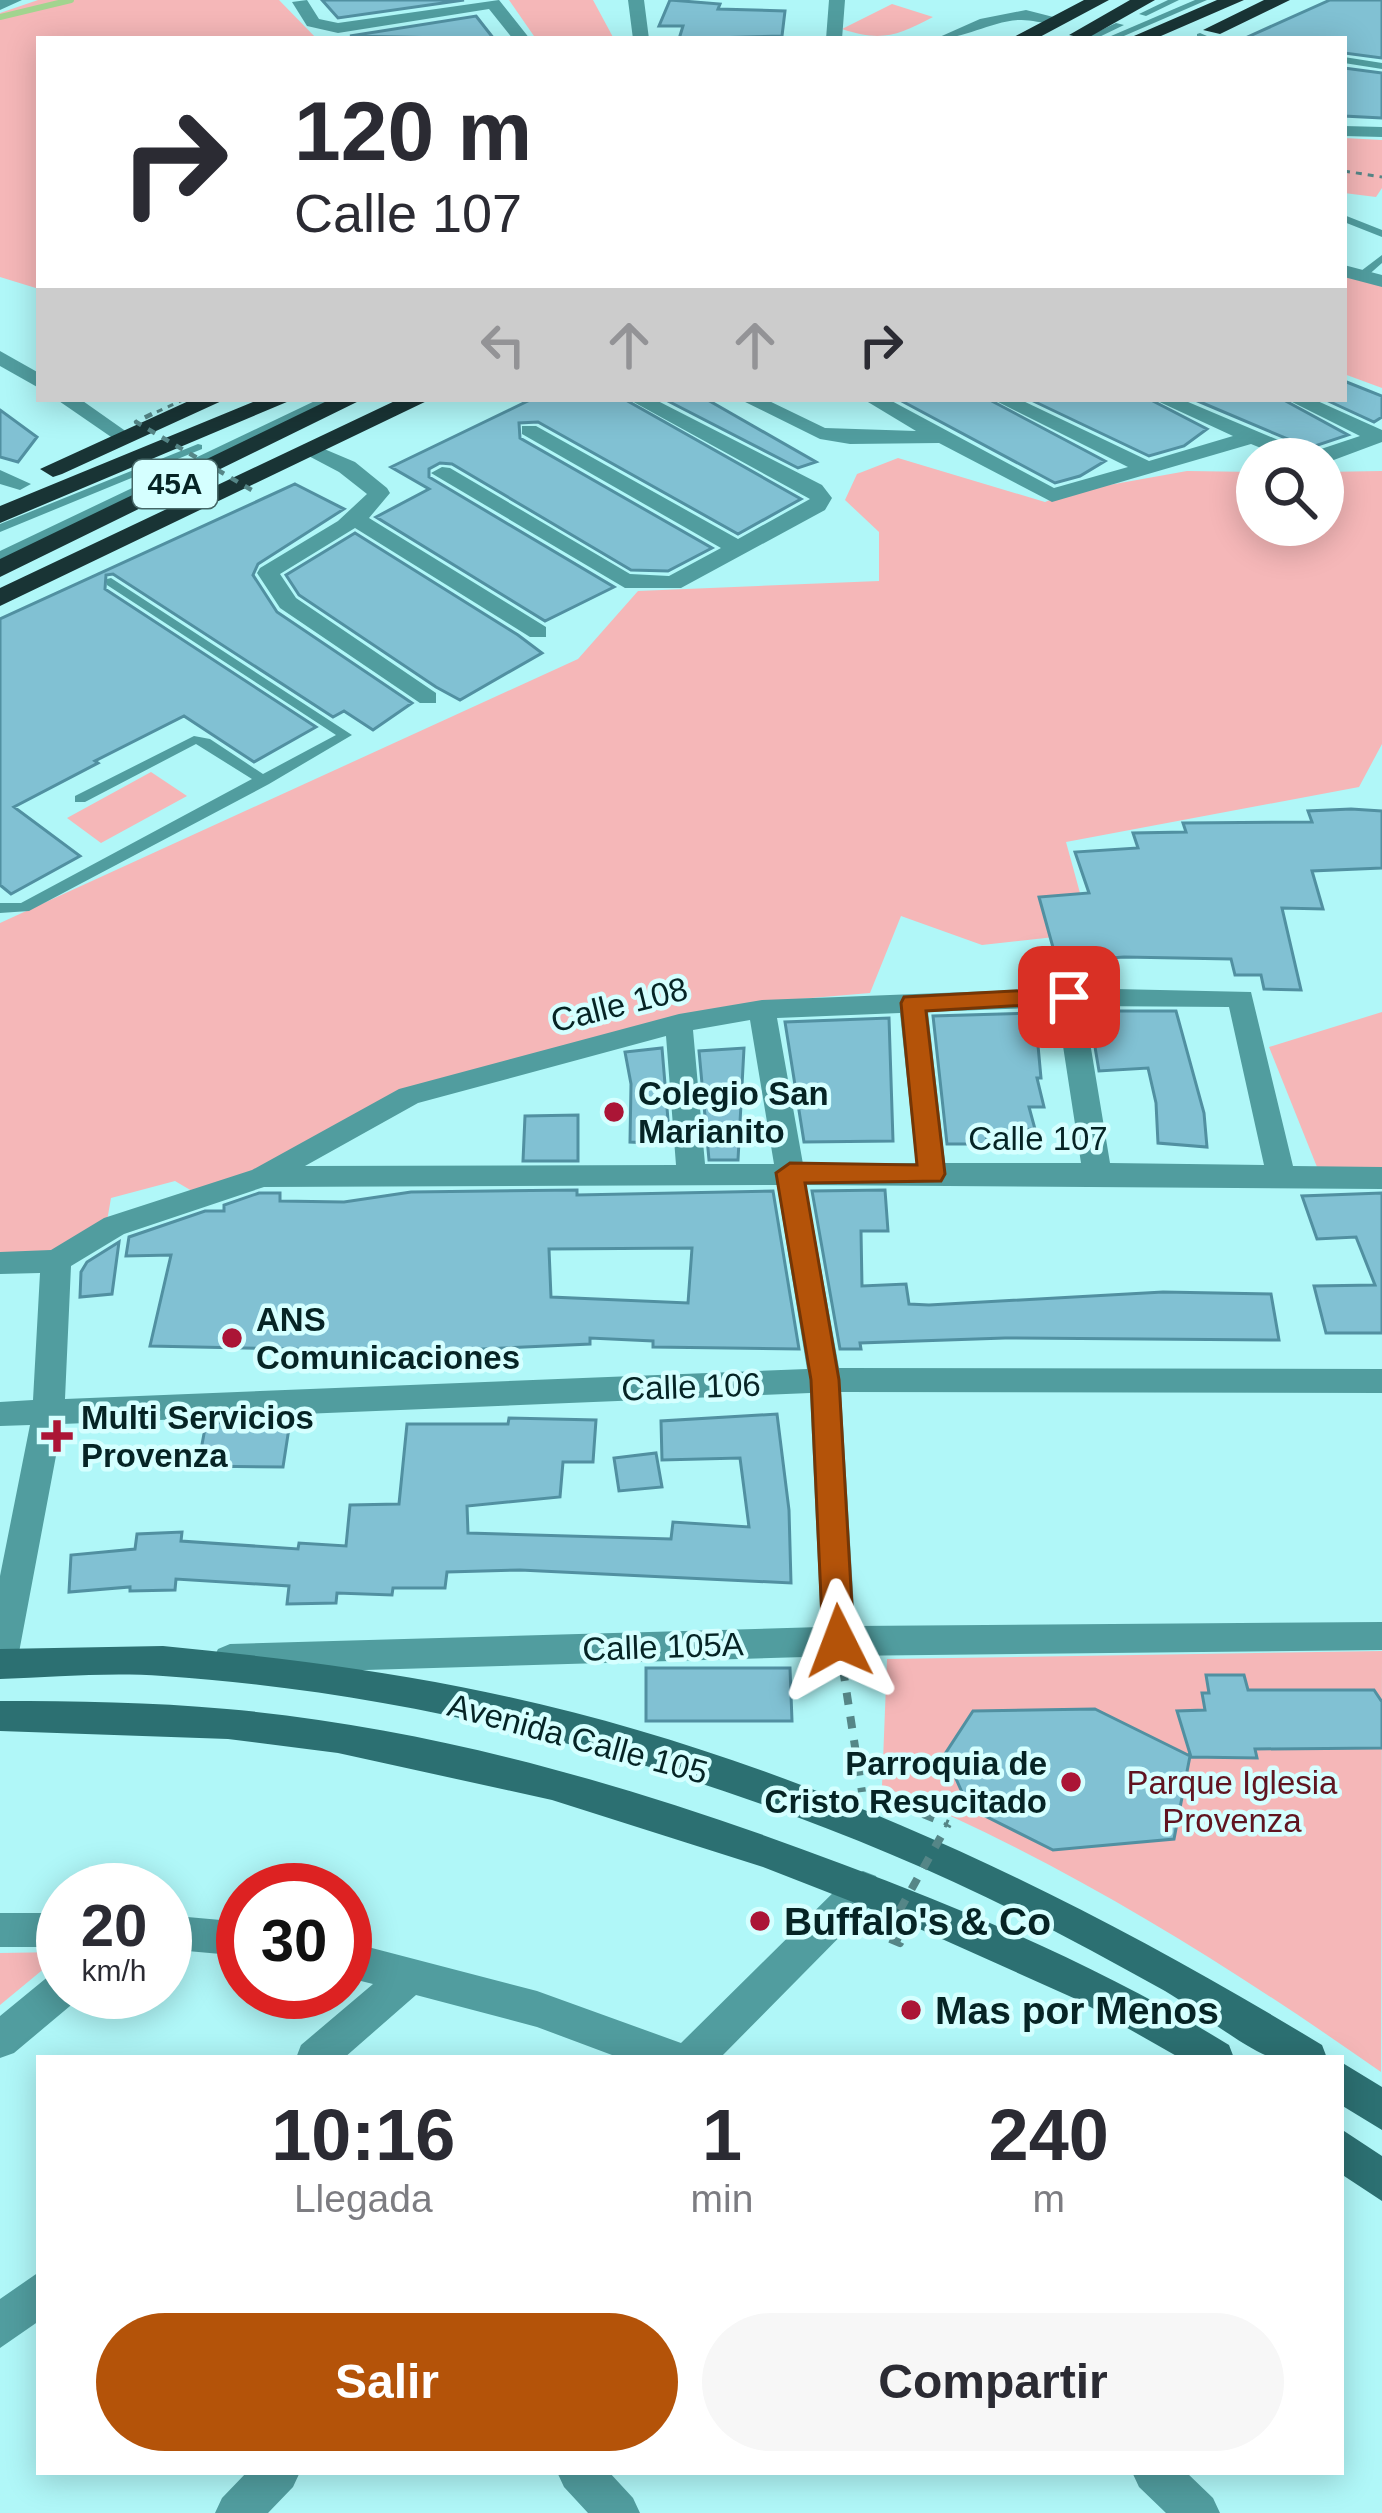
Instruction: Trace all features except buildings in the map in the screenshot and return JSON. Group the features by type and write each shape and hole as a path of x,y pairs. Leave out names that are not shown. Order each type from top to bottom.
{"highway":[{"path":"1026,36 1099,0"},
{"path":"1076,36 1144,0"},
{"path":"1144,36 1234,0"},
{"path":"1205,36 1280,0"},
{"path":"7,484 207,402"},
{"name":"45A","path":"0,515 275,402"},
{"name":"45A","path":"0,569 345,402"},
{"path":"0,598 412,402"}],"main road":[{"name":"Avenida Calle 105","path":"0,1664 161,1660 371,1687 562,1727 866,1828 1052,1908 1145,1956 1303,2055"},
{"name":"Avenida Calle 105","path":"0,1715 209,1720 412,1748 643,1807 738,1838 1050,1969 1209,2055"},
{"path":"1344,2083 1382,2111"},
{"path":"1344,2151 1382,2181"}],"street":[{"path":"636,0 641,36"},
{"path":"834,36 837,0"},
{"path":"300,2 313,23 338,28 491,2 519,36"},
{"path":"950,36 1010,12 1057,20"},
{"path":"1347,131 1382,132"},
{"path":"0,357 36,380"},
{"path":"71,402 124,437"},
{"path":"442,473 625,581 673,583 817,505 820,498 644,402"},
{"path":"755,402 820,433 850,439 939,437"},
{"path":"878,402 1052,496 1236,442"},
{"path":"1008,402 1150,469"},
{"path":"1170,402 1248,438"},
{"path":"1303,402 1377,436 1344,451"},
{"path":"529,430 738,548"},
{"path":"310,449 347,467 379,493 357,520 293,550 268,573 288,603 428,698"},
{"path":"357,520 538,632"},
{"path":"1069,997 1097,1173"},
{"name":"Calle 108","path":"56,1262 115,1226 262,1178 409,1096 679,1023 762,1009 1069,997 1241,998 1281,1175"},
{"path":"913,1003 932,1174"},
{"path":"762,1009 825,1380 839,1641"},
{"path":"679,1023 691,1176"},
{"name":"Calle 107","path":"262,1178 1097,1173 1382,1178"},
{"path":"0,1263 56,1262 48,1414 0,1664"},
{"name":"Calle 106","path":"0,1414 825,1380 1382,1381"},
{"name":"Calle 105A","path":"161,1660 839,1641 1382,1636"},
{"path":"696,2055 862,1888"},
{"path":"0,1930 36,1930"},
{"path":"372,1965 537,2009 663,2055"},
{"path":"319,2055 412,1975"},
{"path":"0,2039 36,2010"},
{"path":"0,2326 36,2296"},
{"path":"237,2513 275,2475"},
{"path":"582,2475 618,2513"},
{"path":"1157,2475 1198,2513"}],"lane":[{"path":"1094,36 1175,0"},
{"path":"1116,36 1203,0"},
{"path":"1347,60 1382,66"},
{"path":"1347,219 1382,234"},
{"path":"1362,276 1382,258"},
{"path":"0,528 295,402"},
{"path":"0,556 322,402"},
{"path":"0,908 24,908 345,735 111,582"},
{"path":"80,799 194,740 205,742 264,782"}],"path":[{"path":"1347,171 1382,177"},
{"path":"179,402 136,422 255,492"},
{"path":"839,1641 866,1828"},
{"path":"888,1931 948,1823"}],"green space":[{"path":"38,0 279,0 314,36 36,36 36,288 0,277 0,13"},
{"path":"509,0 593,0 612,36 534,36"},
{"path":"892,4 933,17 889,35 842,29"},
{"path":"1347,138 1382,140 1382,188 1376,197 1347,193"},
{"path":"1347,276 1382,285 1382,388 1347,375"},
{"path":"898,458 1045,502 1070,492 1187,471 1236,472 1236,546 1344,546 1344,472 1382,471 1382,744 1359,787 1066,842 1091,933 982,945 901,916 870,993 764,1002 404,1092 276,1164 192,1191 175,1181 111,1198 107,1221 51,1255 0,1256 0,923 578,659 638,591 879,581 879,532 845,500 857,474"},
{"path":"151,772 187,796 101,843 67,818"},
{"path":"1382,1012 1382,1172 1319,1172 1269,1047"},
{"name":"Parque Iglesia Provenza","path":"1382,1651 1381,2072 1139,1915 1013,1846 882,1786 887,1659"},
{"path":"36,1952 36,1975 0,2005 0,1953"}],"waterway":[{"path":"0,17 71,0"}],"place":[{"name":"Colegio San Marianito","path":"614,1112"},
{"name":"ANS Comunicaciones","path":"232,1338"},
{"name":"Multi Servicios Provenza","path":"57,1436"},
{"name":"Parroquia de Cristo Resucitado","path":"1071,1782"},
{"name":"Buffalo's & Co","path":"760,1921"},
{"name":"Mas por Menos","path":"911,2010"}],"route":[{"path":"839,1641 825,1380 790,1173 932,1174 913,1003 1069,997"}]}
